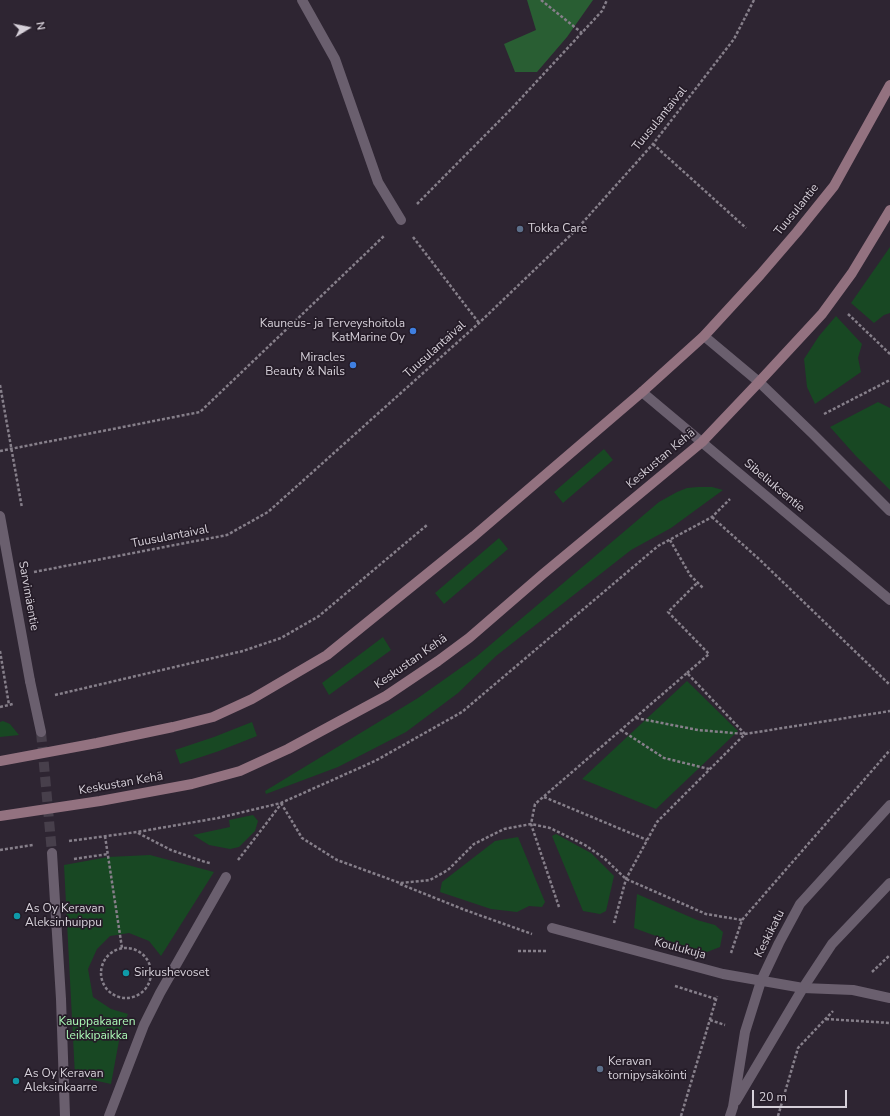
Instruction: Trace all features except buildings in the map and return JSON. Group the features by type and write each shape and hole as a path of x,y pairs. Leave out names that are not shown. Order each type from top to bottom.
{"main road":[{"name":"Tuusulantie","path":"704,336 774,259 834,186 890,85"},
{"path":"759,382 822,314 852,273 890,210"},
{"path":"0,761 87,745 213,717 252,698 327,655 474,536 642,392 704,336"},
{"name":"Keskustan Kehä","path":"0,816 95,802 192,784 240,771 288,749 386,696 469,638 543,574 702,442 759,382"}],"street":[{"path":"302,0 336,59 378,182 401,220"},
{"path":"704,336 759,382 890,511"},
{"name":"Sibeliuksentie","path":"642,392 890,600"},
{"name":"Sarvimäentie","path":"0,516 30,681 41,732"},
{"name":"Keskikatu","path":"732,1111 745,1032 762,981 778,943 800,904 890,805"},
{"path":"52,858 61,999 65,1116"},
{"path":"109,1116 144,1025 160,993 226,877"},
{"name":"Keskikatu","path":"732,1111 803,988 832,944 890,883"},
{"name":"Koulukuja","path":"552,928 723,974 803,988 852,990 888,996"}],"path":[{"path":"541,0 582,33"},
{"path":"0,451 200,412 401,220 513,107 602,11 607,0"},
{"name":"Tuusulantaival","path":"32,564 34,572 227,535 268,512 479,323 576,230 653,144 734,39 754,0"},
{"path":"653,144 746,228"},
{"path":"401,220 479,323"},
{"path":"845,310 890,354"},
{"path":"823,414 890,380"},
{"path":"0,384 22,510"},
{"path":"100,837 218,818 281,803 375,761 462,712 658,546 712,517 730,499"},
{"path":"712,517 760,560 890,685"},
{"path":"34,699 244,651 281,638 319,616 427,525"},
{"path":"670,540 690,575 703,588"},
{"path":"568,933 531,824 535,804 708,654 668,612 698,582"},
{"path":"0,651 9,705"},
{"path":"687,673 745,734"},
{"path":"635,718 698,730 745,734 890,711"},
{"path":"621,730 664,758 710,769"},
{"path":"608,943 626,880 657,822 745,734"},
{"path":"681,1116 723,974 742,920 890,750"},
{"path":"544,797 647,840"},
{"path":"226,877 281,803"},
{"path":"281,803 302,838 337,860 400,883 464,910 532,934"},
{"path":"400,883 430,880 448,870 474,844 504,828 531,824 550,828 585,845 605,859 626,880 706,914 742,920"},
{"path":"137,832 171,850 212,863"},
{"path":"105,836 122,948"},
{"path":"52,858 108,854"},
{"path":"127,998 112,994 106,988 102,980 101,972 103,963 107,956 114,951 122,948 131,948 139,950 145,956 152,971 148,987"},
{"path":"778,1116 798,1048 852,990"},
{"path":"825,1019 890,1023"}],"green space":[{"path":"527,0 593,0 567,37 537,72 515,72 504,44 536,30"},
{"path":"890,247 890,313 884,315 874,323 851,303"},
{"path":"836,316 862,344 858,358 861,372 815,404 807,387 804,359 819,336"},
{"path":"878,402 890,408 890,490 855,455 830,427"},
{"path":"604,449 613,460 563,503 554,492"},
{"path":"712,487 723,490 671,528 631,550 496,656 458,693 406,732 338,767 266,794 265,791 418,698 476,657 659,502 687,488"},
{"path":"499,538 508,549 444,604 435,593"},
{"path":"383,637 391,650 329,695 322,683"},
{"path":"687,681 738,731 656,809 582,779"},
{"path":"3,721 10,724 19,735 0,737 0,722"},
{"path":"252,722 257,736 180,764 175,750"},
{"path":"253,815 258,821 255,831 239,847 230,849 209,845 193,835 230,827 229,820"},
{"path":"556,834 591,853 614,876 606,911 600,914 583,911 552,836"},
{"path":"518,837 545,902 542,907 529,906 517,912 491,909 440,892 442,882 495,841"},
{"name":"Kauppakaaren leikkipaikka","path":"150,855 214,872 161,956 149,941 129,933 110,936 97,949 88,969 93,997 111,1009 128,1014 121,1030 111,1084 75,1076 64,865 108,857"},
{"path":"637,894 697,920 715,925 723,932 720,947 707,952 686,947 634,928"}],"tunnel":[{"path":"41,732 52,853"}],"place":[{"name":"Tokka Care","path":"520,229"},
{"name":"Kauneus- ja Terveyshoitola KatMarine Oy","path":"413,331"},
{"name":"Miracles Beauty & Nails","path":"353,365"},
{"name":"As Oy Keravan Aleksinhuippu","path":"17,916"},
{"name":"Sirkushevoset","path":"126,973"},
{"name":"Keravan tornipysäköinti","path":"600,1069"},
{"name":"As Oy Keravan Aleksinkaarre","path":"16,1081"}]}
